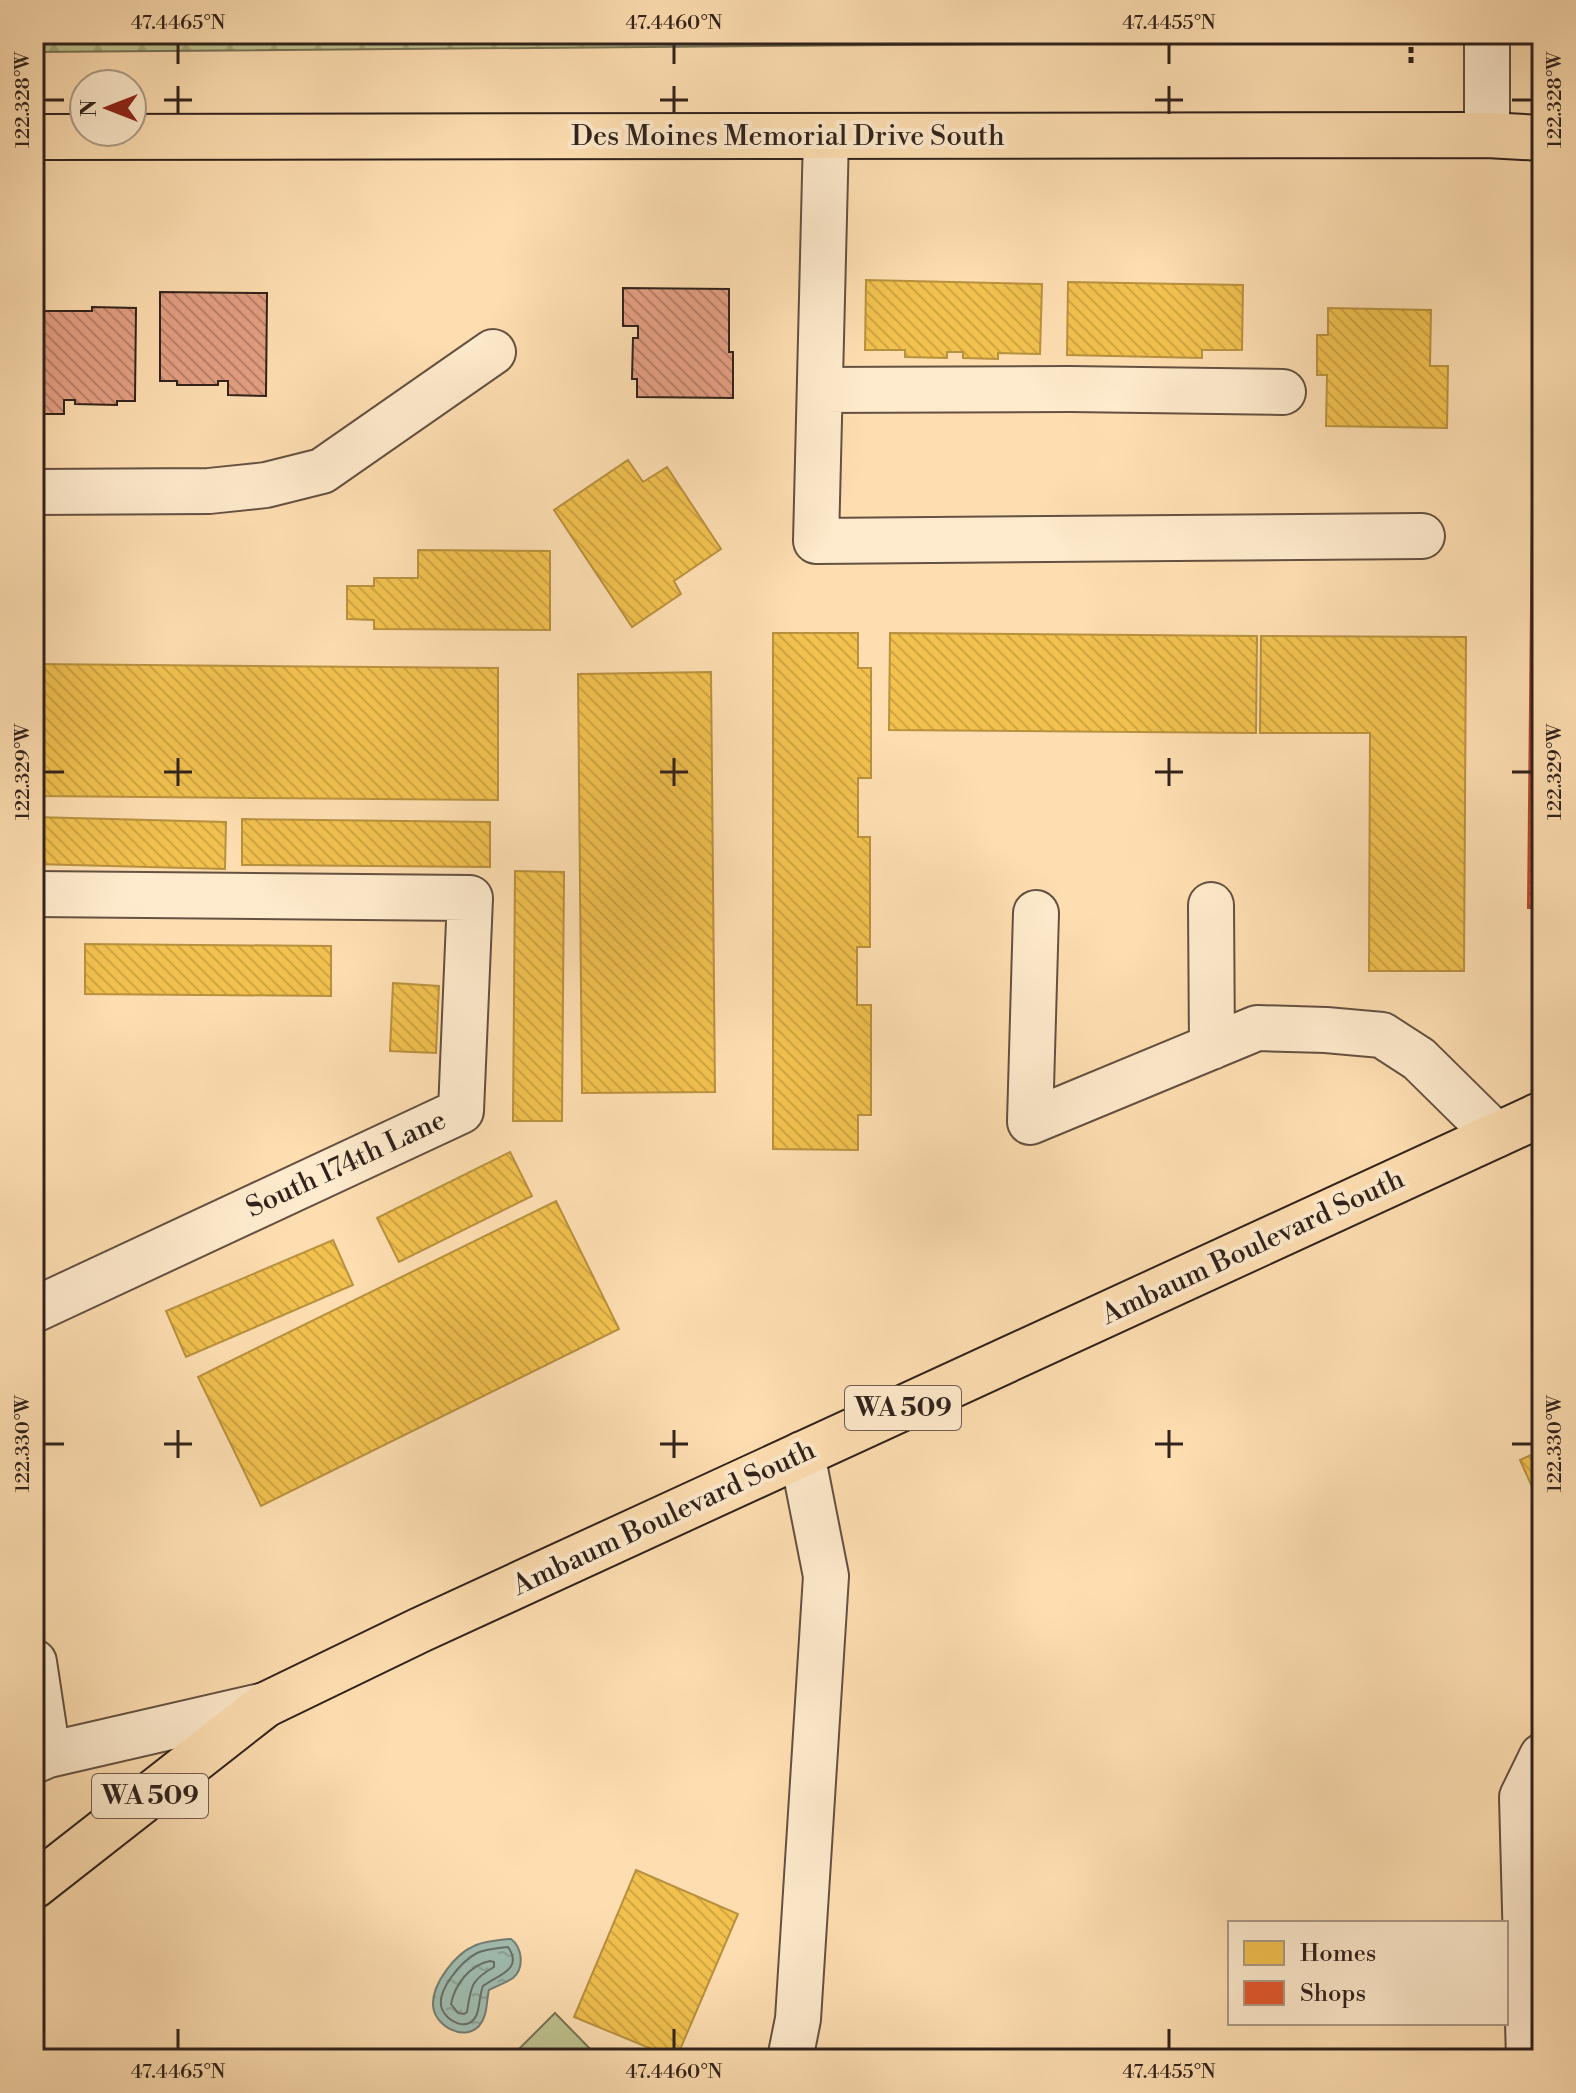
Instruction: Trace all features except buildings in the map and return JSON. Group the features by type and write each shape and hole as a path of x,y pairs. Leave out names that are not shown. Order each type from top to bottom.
{"main road":[{"name":"Des Moines Memorial Drive South","path":"34,137 1487,135 1542,138"},
{"name":"Ambaum Boulevard South","path":"265,1705 420,1630 1542,1114"},
{"name":"WA 509","path":"34,1886 265,1705"}],"street":[{"path":"1487,34 1487,135"},
{"path":"826,136 816,541 1422,536"},
{"path":"34,492 209,491 266,485 322,471 493,352"},
{"path":"820,390 1283,392"},
{"name":"South 174th Lane","path":"34,894 470,898 461,1111 34,1310"},
{"path":"1211,905 1212,1047"},
{"path":"1036,913 1030,1122 1257,1028 1382,1035 1419,1059 1496,1135"},
{"path":"790,2059 798,2019 826,1576 802,1454"},
{"path":"34,1662 41,1758"},
{"name":"Ambaum Boulevard South","path":"41,1758 265,1705"},
{"path":"1529,2059 1522,1797 1542,1756"}],"path":[{"path":"1411,34 1411,63"}],"green space":[{"path":"34,34 1373,34 1381,41 34,52"},
{"path":"555,2013 600,2059 509,2059"}],"water":[{"path":"511,1939 520,1952 519,1969 513,1978 489,1990 479,2026 473,2031 458,2032 444,2025 433,2005 436,1988 446,1971 459,1956 474,1946"}]}
